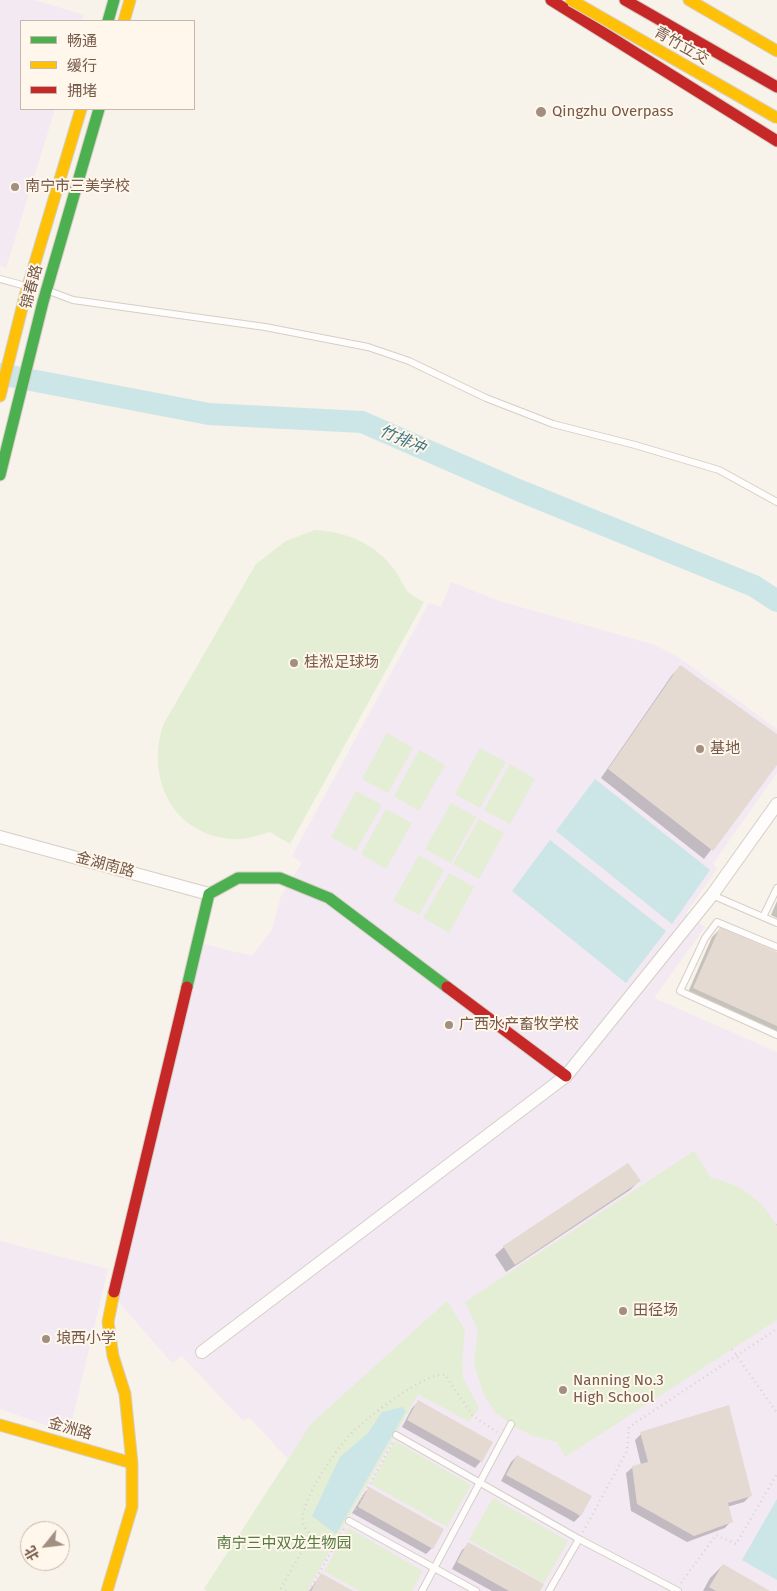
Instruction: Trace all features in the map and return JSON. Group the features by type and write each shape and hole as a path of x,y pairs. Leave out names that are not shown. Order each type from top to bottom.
{"main road":[{"path":"108,20 114,0"},
{"path":"124,20 130,0"},
{"path":"551,0 580,16 777,141"},
{"path":"558,0 580,16"},
{"name":"青竹立交","path":"571,0 777,118"},
{"name":"青竹立交","path":"625,0 777,87"},
{"path":"689,0 777,51"},
{"name":"锦春路","path":"0,396 26,291 81,110"},
{"name":"锦春路","path":"0,475 43,302 99,110"},
{"path":"107,1591 132,1507 132,1463 125,1394 113,1356 108,1322 117,1274 210,894 238,878 280,878 329,898 566,1076"},
{"name":"金洲路","path":"0,1425 132,1463"}],"street":[{"path":"202,1352 566,1076 712,895 777,804"},
{"name":"金湖南路","path":"0,837 210,894"}],"lane":[{"path":"0,279 26,291"},
{"path":"47,290 73,300 265,326 368,347 408,361 486,398 553,424 635,444 719,470 777,502"},
{"path":"763,917 777,888"},
{"path":"712,895 777,923"},
{"path":"777,947 717,922 704,938 680,991 777,1035"},
{"path":"422,1591 511,1424"},
{"path":"396,1435 579,1539 677,1591"},
{"path":"349,1521 476,1591"},
{"path":"549,1591 579,1539"}],"path":[{"path":"579,1539 627,1451 629,1427 777,1329"},
{"path":"732,1349 777,1413"},
{"path":"286,1591 282,1588 311,1535 303,1524 303,1509 315,1485 349,1436 374,1413 420,1382 440,1374 445,1375 473,1416 505,1437"},
{"path":"309,1591 396,1435"},
{"path":"677,1591 716,1535 736,1544 777,1474"}],"shaded area":[{"name":"南宁市三美学校","path":"0,0 34,0 84,15 82,20 20,20 20,110 55,110 6,268 0,265"},
{"name":"广西水产畜牧学校","path":"451,582 499,601 655,645 678,657 777,729 777,773 713,864 717,869 686,913 705,927 654,998 777,1052 777,1591 207,1591 204,1589 288,1459 249,1417 243,1421 182,1356 172,1363 117,1300 203,944 252,956 272,930 281,896 302,863 292,856 429,603 441,607"},
{"name":"埌西小学","path":"0,1241 108,1269 69,1433 0,1409"}],"green space":[{"name":"桂淞足球场","path":"315,530 338,533 370,547 388,562 409,593 424,602 290,844 270,832 238,839 212,835 194,827 180,815 169,800 162,783 158,765 163,725 256,564 286,541"},
{"path":"387,733 413,748 388,793 362,779"},
{"path":"480,748 506,762 480,808 455,794"},
{"path":"419,750 445,765 419,811 394,796"},
{"path":"510,764 535,779 510,824 484,810"},
{"path":"356,791 382,805 356,851 331,837"},
{"path":"451,803 476,817 451,863 425,849"},
{"path":"386,809 412,823 386,869 361,854"},
{"path":"479,819 504,833 479,879 453,864"},
{"path":"419,855 444,870 419,915 393,901"},
{"path":"449,873 474,887 449,933 423,918"},
{"name":"田径场","path":"694,1151 711,1178 731,1184 750,1195 766,1210 777,1228 777,1320 565,1457 557,1442 533,1436 515,1427 495,1412 484,1395 474,1364 478,1330 465,1302"},
{"name":"南宁三中双龙生物园","path":"447,1301 465,1330 462,1361 463,1378 479,1408 469,1422 418,1394 307,1591 207,1591 204,1589 311,1424"},
{"path":"395,1441 471,1485 447,1527 371,1484"},
{"path":"493,1498 568,1541 544,1583 469,1540"},
{"path":"348,1528 423,1571 412,1591 360,1591 324,1571"}],"water":[{"path":"595,779 710,870 672,924 556,831"},
{"path":"550,840 666,931 626,983 512,891"},
{"path":"402,1407 406,1411 336,1534 312,1516 340,1457 368,1433 382,1412"},
{"path":"777,1499 777,1580 742,1560"}],"building":[{"name":"基地","path":"680,665 777,734 777,765 713,851 608,769"},
{"path":"720,927 777,952 777,1026 693,988"},
{"path":"628,1163 641,1181 515,1265 503,1246"},
{"path":"418,1400 493,1442 482,1462 407,1420"},
{"path":"729,1405 752,1496 728,1503 733,1522 694,1536 637,1504 632,1466 648,1462 640,1432"},
{"path":"517,1455 592,1496 581,1516 506,1475"},
{"path":"369,1487 444,1529 433,1549 358,1507"},
{"path":"468,1542 544,1584 540,1591 509,1591 457,1562"},
{"path":"723,1564 770,1591 716,1591 709,1587"},
{"path":"321,1573 353,1591 311,1591"}],"waterway":[{"name":"竹排冲","path":"0,374 209,414 362,422 518,490 754,586 777,601"}],"traffic: fast":[{"path":"108,20 114,0"},
{"path":"0,475 43,302 99,110"},
{"path":"187,987 209,894 238,878 280,878 329,898 447,987"}],"traffic: slow":[{"path":"124,20 130,0"},
{"path":"571,0 777,118"},
{"path":"689,0 777,51"},
{"path":"0,396 25,296 81,110"},
{"path":"107,1591 132,1507 132,1463 125,1394 113,1356 108,1322 114,1292"},
{"path":"0,1425 132,1463"}],"traffic: jam":[{"path":"551,0 777,141"},
{"path":"625,0 777,87"},
{"path":"114,1292 187,987"},
{"path":"447,987 566,1076"}],"place":[{"name":"Qingzhu Overpass","path":"541,112"},
{"name":"南宁市三美学校","path":"15,187"},
{"name":"桂淞足球场","path":"294,663"},
{"name":"基地","path":"700,749"},
{"name":"广西水产畜牧学校","path":"449,1025"},
{"name":"田径场","path":"623,1311"},
{"name":"埌西小学","path":"46,1339"},
{"name":"Nanning No.3 High School","path":"563,1390"}]}
